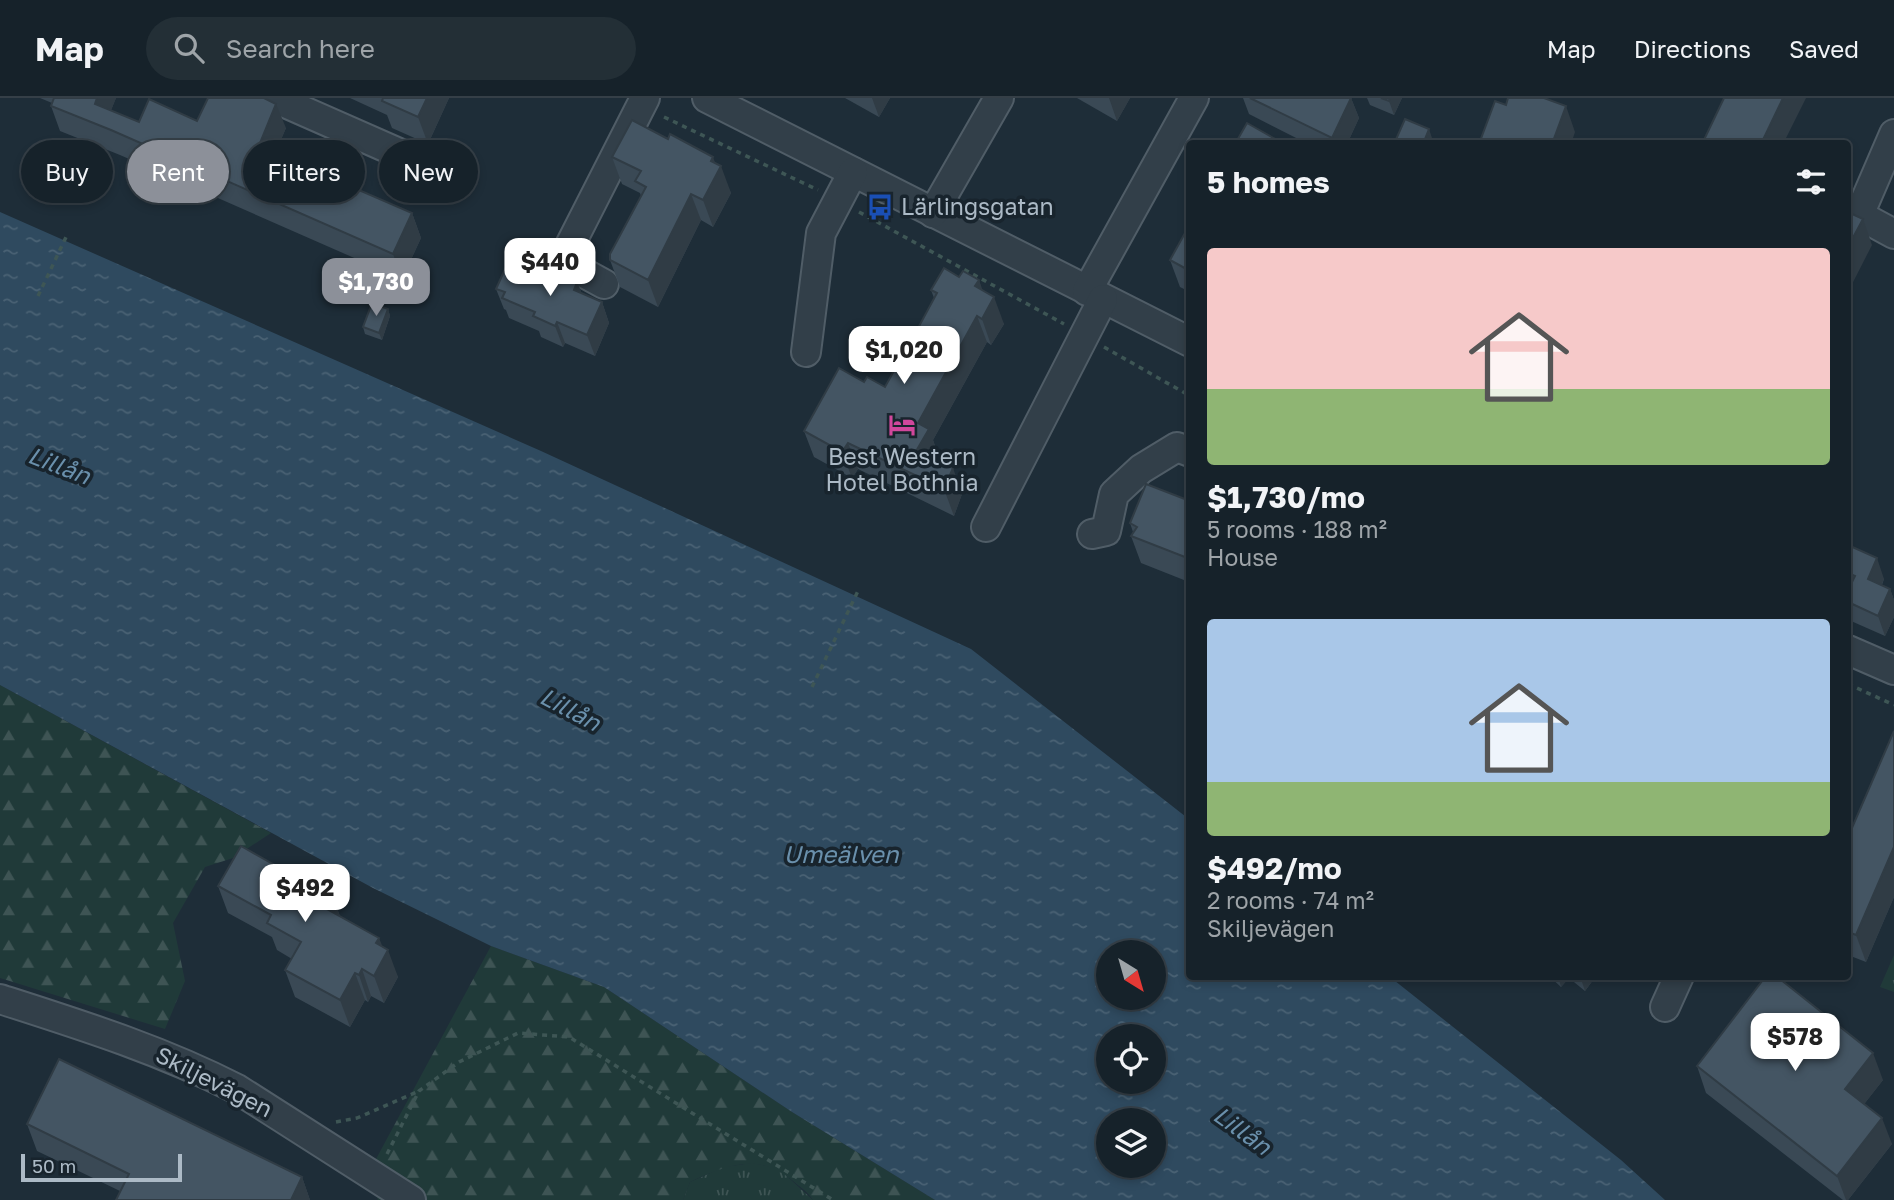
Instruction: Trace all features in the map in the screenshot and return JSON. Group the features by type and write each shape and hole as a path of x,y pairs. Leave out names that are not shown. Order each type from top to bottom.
{"street":[{"path":"274,98 379,144"},
{"path":"707,98 1186,340"},
{"path":"933,213 999,98"},
{"path":"986,527 1084,336 1095,295 1194,98"},
{"path":"604,284 562,261 650,106"},
{"path":"1894,134 1859,215 1894,234"},
{"path":"807,352 821,233 853,172"},
{"path":"1092,534 1106,531 1114,494 1141,468 1177,447 1186,450"},
{"path":"1851,651 1894,670"},
{"path":"1665,1007 1677,980"},
{"name":"Skiljevägen","path":"0,999 181,1061 237,1089 404,1198"}],"path":[{"path":"650,106 820,191"},
{"path":"857,211 979,276 1186,394"},
{"path":"38,296 68,233"},
{"path":"812,687 858,591"},
{"path":"1851,685 1894,705"},
{"path":"298,1127 357,1118 419,1091 459,1062 518,1033 569,1037 833,1200"},
{"path":"375,1177 419,1091"}],"green space":[{"path":"0,685 271,833 233,858 205,867 173,923 185,981 165,1029 0,978"},
{"path":"491,946 604,987 792,1112 935,1200 813,1200 780,1172 755,1164 743,1164 690,1182 683,1200 378,1200 369,1172"},
{"path":"1894,955 1894,992 1880,987"},
{"path":"752,1163 778,1168 813,1200 683,1200 690,1182 724,1167"}],"water":[{"name":"Umeälven","path":"0,212 541,451 971,649 1186,817 1186,980 1394,980 1621,1160 1665,1200 935,1200 792,1112 604,987 491,946 373,888 0,685"}],"building":[{"path":"54,98 97,98 95,104 139,122 149,99 197,121 208,98 264,98 276,104 261,140 243,140 243,188 229,182 229,140 134,140 51,106"},
{"path":"383,98 427,98 418,117 382,101"},
{"path":"1250,98 1351,98 1332,138"},
{"path":"1508,98 1544,98 1566,106 1553,140 1480,140 1495,101 1506,105"},
{"path":"1724,98 1783,98 1763,140 1704,140"},
{"path":"1405,119 1429,129 1425,140 1396,140"},
{"path":"632,120 668,139 670,134 713,157 711,161 721,166 703,200 691,194 648,280 610,260 610,254 646,187 635,181 641,171 612,157"},
{"path":"1247,123 1277,140 1237,140"},
{"path":"365,193 379,199 379,203 389,203 412,213 393,254 277,203 365,203"},
{"path":"1851,213 1863,219 1851,241"},
{"path":"1186,231 1186,269 1170,260"},
{"path":"516,265 547,279 551,270 577,282 574,290 602,302 587,335 557,322 555,326 533,316 535,312 502,298 505,292 496,289 506,267 514,270"},
{"path":"944,268 959,277 963,271 979,280 975,286 994,297 982,319 977,316 918,423 929,429 915,453 953,468 944,489 848,443 842,452 804,431 839,368 864,382 867,377 885,387 909,344 905,342 913,328 917,330 937,293 931,290"},
{"path":"372,303 388,309 379,333 363,327"},
{"path":"1146,484 1186,499 1186,557 1131,536 1137,527 1130,523"},
{"path":"1851,546 1877,558 1868,579 1890,589 1878,616 1851,603 1851,584 1855,576 1851,574"},
{"path":"1894,731 1894,847 1856,935 1851,933 1851,830"},
{"path":"241,846 333,898 327,909 379,938 376,943 388,950 374,976 362,969 359,975 355,973 340,1000 285,970 301,942 267,923 271,915 218,886"},
{"path":"1763,980 1781,980 1873,1053 1845,1089 1882,1118 1837,1176 1697,1066"},
{"path":"59,1059 302,1177 291,1200 116,1200 129,1174 27,1124"}],"place":[{"name":"Lärlingsgatan","path":"880,207"},
{"name":"Best Western Hotel Bothnia","path":"902,425"}],"water label":[{"name":"Lillån","path":"59,466"},
{"name":"Lillån","path":"570,710"},
{"name":"Lillån","path":"1242,1131"}]}
